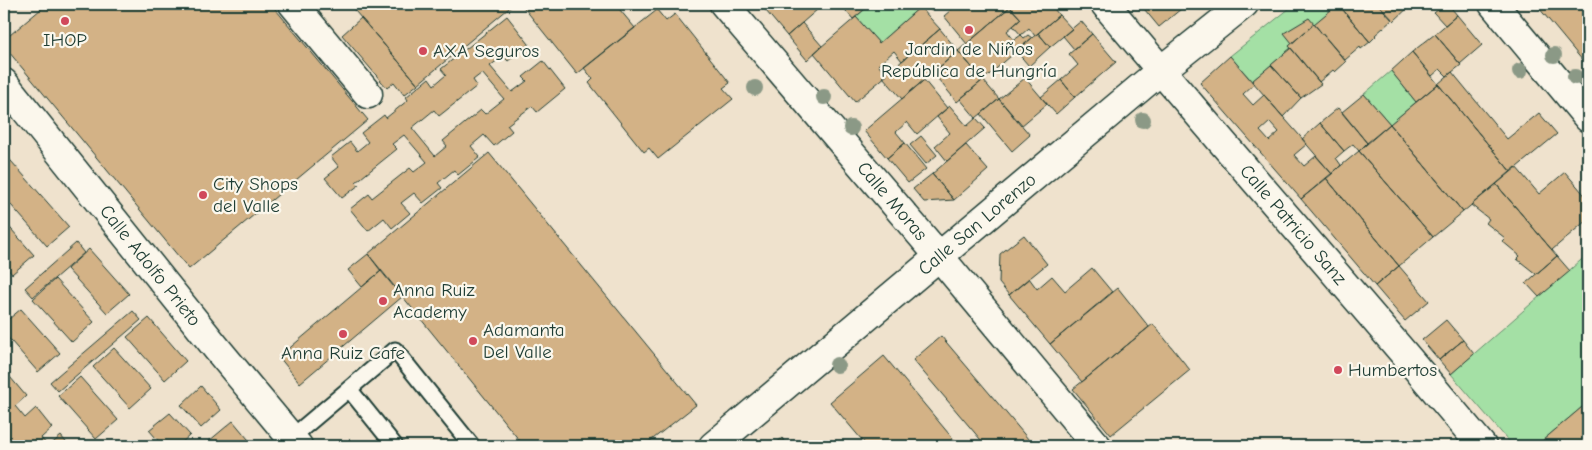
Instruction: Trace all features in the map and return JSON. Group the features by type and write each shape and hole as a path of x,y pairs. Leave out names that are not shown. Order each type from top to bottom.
{"street":[{"path":"293,4 368,94"},
{"name":"Calle Moras","path":"724,4 940,256 1097,446"},
{"name":"Calle Patricio Sanz","path":"1105,4 1482,446"},
{"name":"Calle San Lorenzo","path":"712,446 1160,70 1244,4"},
{"path":"1493,4 1588,118"},
{"name":"Calle Adolfo Prieto","path":"4,83 295,442"}],"lane":[{"path":"295,442 349,389 395,350 472,446"},
{"path":"349,389 395,446"}],"green space":[{"path":"871,4 918,4 920,7 879,43 856,17"},
{"path":"1295,4 1339,4 1289,46 1291,48 1252,81 1230,56"},
{"path":"1391,71 1416,102 1390,124 1364,94"},
{"path":"1588,254 1588,296 1584,300 1588,306 1588,402 1536,446 1513,446 1451,374"}],"building":[{"name":"City Shops del Valle","path":"47,4 271,4 368,120 189,269 4,46 4,40"},
{"name":"AXA Seguros","path":"349,4 514,4 418,84"},
{"path":"521,4 615,4 635,28 577,74"},
{"path":"762,4 813,4 818,9 787,36"},
{"path":"840,4 871,4 853,19"},
{"path":"925,4 940,4 931,11"},
{"name":"Jardin de Niños República de Hungría","path":"958,4 1013,4 967,44 944,16"},
{"path":"1013,4 1050,4 1059,15 1035,36 1029,28 1021,35 1013,26 1021,19 1010,7"},
{"path":"1140,4 1187,4 1159,27"},
{"path":"1338,4 1370,42 1361,49 1360,47 1345,60 1314,24"},
{"path":"1338,4 1378,4 1392,20 1370,42"},
{"path":"1378,4 1412,4 1394,21"},
{"path":"1445,4 1448,4 1457,15 1445,25 1434,13"},
{"path":"1544,4 1588,4 1588,67 1539,8"},
{"path":"920,7 940,29 902,61 894,51 878,65 887,75 855,102 814,53 856,17 879,43"},
{"path":"1010,7 1021,19 1007,31 1014,40 1021,35 1024,38 1028,35 1032,38 983,80 958,51"},
{"path":"657,10 666,21 675,14 730,83 723,88 733,99 658,159 649,148 644,152 589,83 593,79 584,68"},
{"path":"1059,15 1072,29 1050,47 1038,33"},
{"path":"1457,15 1482,45 1460,64 1435,34"},
{"path":"507,16 529,44 508,61 503,56 490,66 512,92 527,81 523,77 543,61 565,89 537,112 532,106 507,125 512,131 494,146 484,135 471,146 480,157 458,175 454,170 438,183 442,188 423,203 414,193 401,203 410,213 392,228 384,218 368,231 350,209 369,194 372,198 410,168 414,172 427,162 404,135 392,144 397,149 356,182 359,185 342,198 325,178 339,167 331,157 350,142 357,151 368,142 361,133 384,115 386,118 408,100 406,97 429,78 434,85 446,75 441,69","holes":["482,73 504,99 485,114 481,110 443,141 447,146 435,156 412,128 434,110 439,116 477,86 473,80"]},
{"path":"361,18 418,84 404,95 394,82 387,88 342,35"},
{"path":"1309,18 1314,24 1292,43 1284,33"},
{"path":"1081,21 1092,34 1074,49 1063,36"},
{"path":"802,23 822,46 807,60 787,36"},
{"path":"1314,24 1346,62 1319,82 1289,46"},
{"path":"940,29 958,51 902,99 883,77"},
{"path":"1038,33 1050,47 1029,66 1016,51"},
{"path":"1092,34 1116,62 1075,97 1061,80 1078,65 1069,54"},
{"path":"1435,34 1461,65 1447,76 1440,69 1432,76 1412,52"},
{"path":"1291,48 1321,84 1301,98 1271,65"},
{"path":"958,51 983,80 957,102 933,73"},
{"path":"1412,52 1438,84 1416,102 1391,71"},
{"path":"1230,56 1254,84 1243,94 1253,105 1264,95 1307,144 1294,155 1304,166 1316,156 1332,174 1301,199 1200,83","holes":["1270,122 1279,132 1269,141 1260,131"]},
{"path":"1271,65 1301,98 1283,117 1252,81"},
{"path":"1452,72 1507,139 1539,113 1557,134 1511,172 1438,84"},
{"path":"1025,78 1047,104 1021,126 999,99"},
{"path":"924,80 947,108 917,134 907,122 896,132 905,143 887,158 864,131"},
{"path":"983,80 999,99 976,118 960,99"},
{"path":"1061,80 1075,97 1056,114 1041,97"},
{"path":"1438,84 1511,172 1463,212 1390,124"},
{"path":"1364,94 1390,124 1367,143 1342,112"},
{"path":"999,99 1030,135 1012,151 981,114"},
{"path":"950,106 967,126 976,118 985,128 947,161 935,146 950,133 937,117"},
{"path":"1338,108 1367,143 1359,151 1353,144 1344,151 1320,123"},
{"path":"1320,123 1344,151 1336,158 1341,165 1332,174 1302,139"},
{"path":"1390,124 1463,212 1433,237 1359,151"},
{"path":"921,136 937,155 926,164 910,145"},
{"path":"905,143 926,169 908,183 887,158"},
{"path":"966,145 988,170 954,200 932,174"},
{"path":"1359,151 1433,237 1399,266 1326,178"},
{"path":"4,153 69,227 47,246 4,197"},
{"path":"489,153 696,405 644,446 524,446 368,254"},
{"path":"1516,167 1539,194 1565,172 1588,199 1588,219 1552,250 1496,184"},
{"path":"932,174 954,200 924,202 913,189"},
{"path":"1326,178 1399,266 1375,286 1301,199"},
{"path":"1496,184 1557,256 1536,274 1517,259 1520,256 1502,241 1505,238 1486,223 1489,219 1471,205"},
{"path":"4,221 34,255 12,274 4,265"},
{"path":"1024,235 1047,264 1009,295 999,283 1000,254"},
{"path":"76,243 84,253 33,297 25,288"},
{"path":"89,249 129,294 107,313 67,269"},
{"path":"368,254 381,271 362,287 348,270"},
{"path":"1557,256 1570,271 1539,297 1526,283"},
{"path":"1399,266 1429,301 1405,321 1375,286"},
{"path":"1092,268 1112,292 1050,344 1009,295 1029,278 1037,289 1052,276 1065,291"},
{"path":"381,271 402,297 300,383 279,357"},
{"path":"55,279 94,322 72,342 33,299"},
{"path":"1118,288 1149,327 1082,382 1050,344"},
{"path":"21,309 60,353 38,372 4,333 4,323"},
{"path":"133,311 141,320 58,391 50,382"},
{"path":"149,318 186,361 165,380 127,337"},
{"path":"1446,320 1463,340 1439,360 1422,340"},
{"path":"1153,324 1190,370 1111,435 1073,389"},
{"path":"941,336 1034,446 986,446 913,360"},
{"path":"1463,340 1474,354 1451,374 1439,360"},
{"path":"114,348 151,389 130,408 93,367"},
{"path":"884,356 959,446 867,446 830,402"},
{"path":"10,377 26,396 15,406 25,418 36,408 52,428 41,438 48,446 16,446 4,431 4,382"},
{"path":"80,377 118,420 96,439 58,396"},
{"path":"201,386 221,410 201,428 181,405"},
{"path":"1588,402 1588,446 1536,446"},
{"path":"170,413 190,435 178,446 163,446 149,430"},
{"path":"233,421 253,445 214,446 209,441"},
{"path":"61,436 69,446 49,446"},
{"path":"782,438 789,446 773,446"},
{"path":"135,441 139,446 129,446"}],"place":[{"name":"IHOP","path":"65,21"},
{"name":"Jardin de Niños República de Hungría","path":"969,30"},
{"name":"AXA Seguros","path":"423,51"},
{"name":"City Shops del Valle","path":"203,195"},
{"name":"Anna Ruiz Academy","path":"383,301"},
{"name":"Anna Ruiz Cafe","path":"343,334"},
{"name":"Adamanta Del Valle","path":"473,341"},
{"name":"Humbertos","path":"1338,370"}]}
